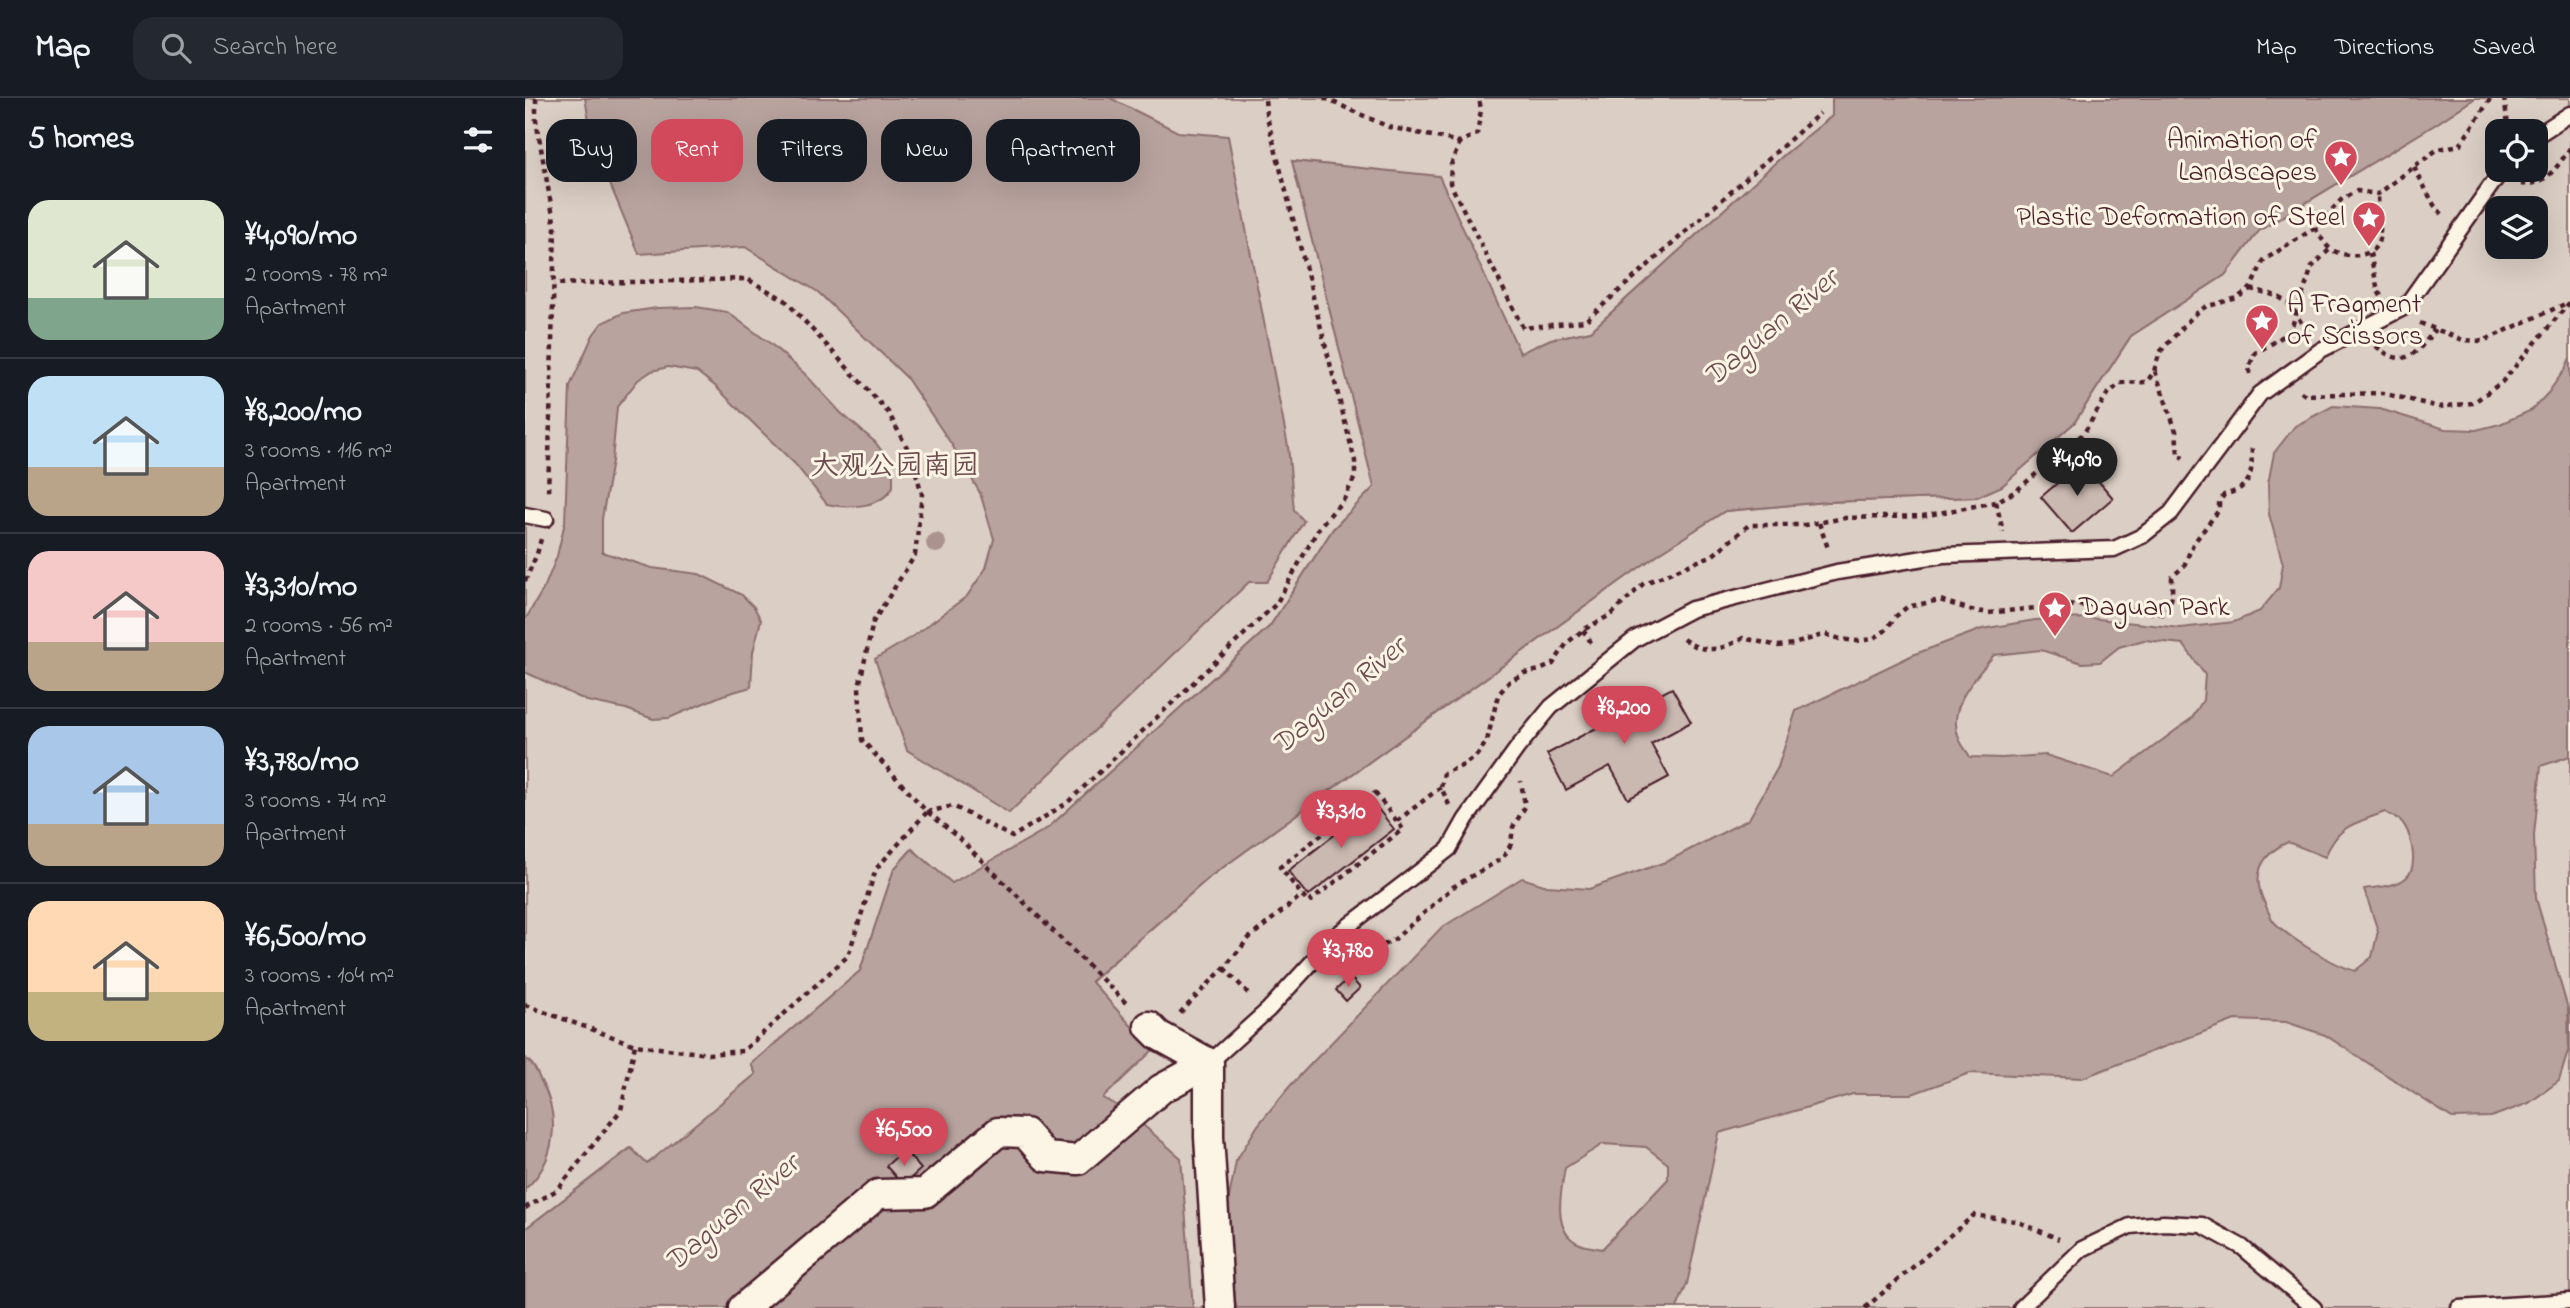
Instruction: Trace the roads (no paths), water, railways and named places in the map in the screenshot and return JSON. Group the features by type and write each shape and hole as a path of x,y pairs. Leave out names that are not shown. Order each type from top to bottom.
{"street":[{"path":"1154,1030 1209,1063"},
{"path":"743,1308 878,1194 925,1193 998,1132 1025,1133 1046,1157 1078,1160 1161,1089 1209,1063"},
{"path":"1209,1063 1209,1137 1220,1308"}],"lane":[{"path":"2548,128 2570,114"},
{"path":"1209,1063 1268,1010 1339,933 1449,849 1466,819 1518,747 1551,707 1635,639 1692,609 1837,572 1929,557 1994,552 2114,549 2142,536 2171,513 2260,394 2321,350 2366,329 2398,310 2493,182"},
{"path":"525,515 546,519"},
{"path":"2021,1308 2082,1249 2130,1226 2165,1223 2202,1225 2242,1247 2313,1308"},
{"path":"2459,1308 2570,1301"}],"water":[{"path":"585,98 1110,98 1178,132 1228,136 1288,446 1294,510 1304,521 1267,582 1249,582 1009,813 907,750 875,659 912,637 967,596 986,568 994,539 980,493 952,445 906,377 818,292 745,247 639,254 609,182 637,182 637,119 589,119"},
{"name":"Daguan River","path":"1832,98 2475,98 2259,231 2225,275 2131,336 2074,423 2002,486 1977,497 1826,502 1725,511 1658,554 1211,876 1091,981 1153,1050 1103,1098 1127,1111 1181,1158 1193,1308 525,1308 525,1229 631,1148 647,1164 756,1074 751,1064 860,971 894,869 912,849 952,883 1048,828 1270,626 1333,529 1374,487 1292,161 1439,176 1520,353 1551,339 1591,331 1784,155 1832,116"},
{"path":"696,307 727,312 771,344 805,374 841,413 875,442 893,470 893,486 881,499 873,503 854,506 827,504 795,464 715,386 697,372 668,367 652,371 638,380 617,407 612,461 602,519 602,552 652,568 699,574 742,595 754,607 761,620 753,652 751,687 723,695 669,718 653,719 626,709 587,701 525,672 525,620 545,586 557,556 565,522 570,386 593,335 602,323 623,313 657,308"},
{"path":"2570,358 2570,756 2541,766 2534,835 2536,898 2568,1009 2569,1048 2559,1081 2529,1103 2491,1117 2452,1118 2325,1035 2286,1022 2235,1020 2082,1078 1970,1073 1912,1094 1853,1094 1719,1133 1687,1284 1677,1308 1236,1308 1226,1214 1236,1161 1258,1125 1290,1086 1441,928 1522,878 1547,886 1589,889 1668,861 1749,819 1778,767 1796,711 1915,654 1982,629 2035,620 2089,618 2180,628 2234,622 2260,611 2279,588 2283,564 2269,514 2268,484 2274,453 2295,426 2333,406 2380,409 2445,429 2476,430 2500,424 2532,410 2565,369","holes":["2144,640 2183,644 2205,675 2203,700 2192,718 2113,777 2046,755 1970,757 1961,743 1956,726 1960,704 1965,693 1994,655 2041,650 2082,663 2100,662 2119,647","2385,812 2400,820 2407,831 2413,864 2411,872 2398,883 2364,889 2378,931 2372,957 2355,971 2313,951 2275,923 2261,894 2259,876 2265,860 2278,847 2288,842 2325,857 2342,831","1603,1144 1646,1147 1668,1164 1668,1179 1602,1249 1580,1244 1571,1239 1565,1231 1560,1210 1565,1168"]},
{"path":"525,1059 535,1068 547,1095 553,1123 549,1152 543,1166 525,1189"}],"place":[{"name":"Animation of Landscapes","path":"2341,187"},
{"name":"Plastic Deformation of Steel","path":"2369,248"},
{"name":"A Fragment of Scissors","path":"2262,351"},
{"name":"Daguan Park","path":"2055,638"}],"park label":[{"name":"大观公园南园","path":"895,467"}]}
